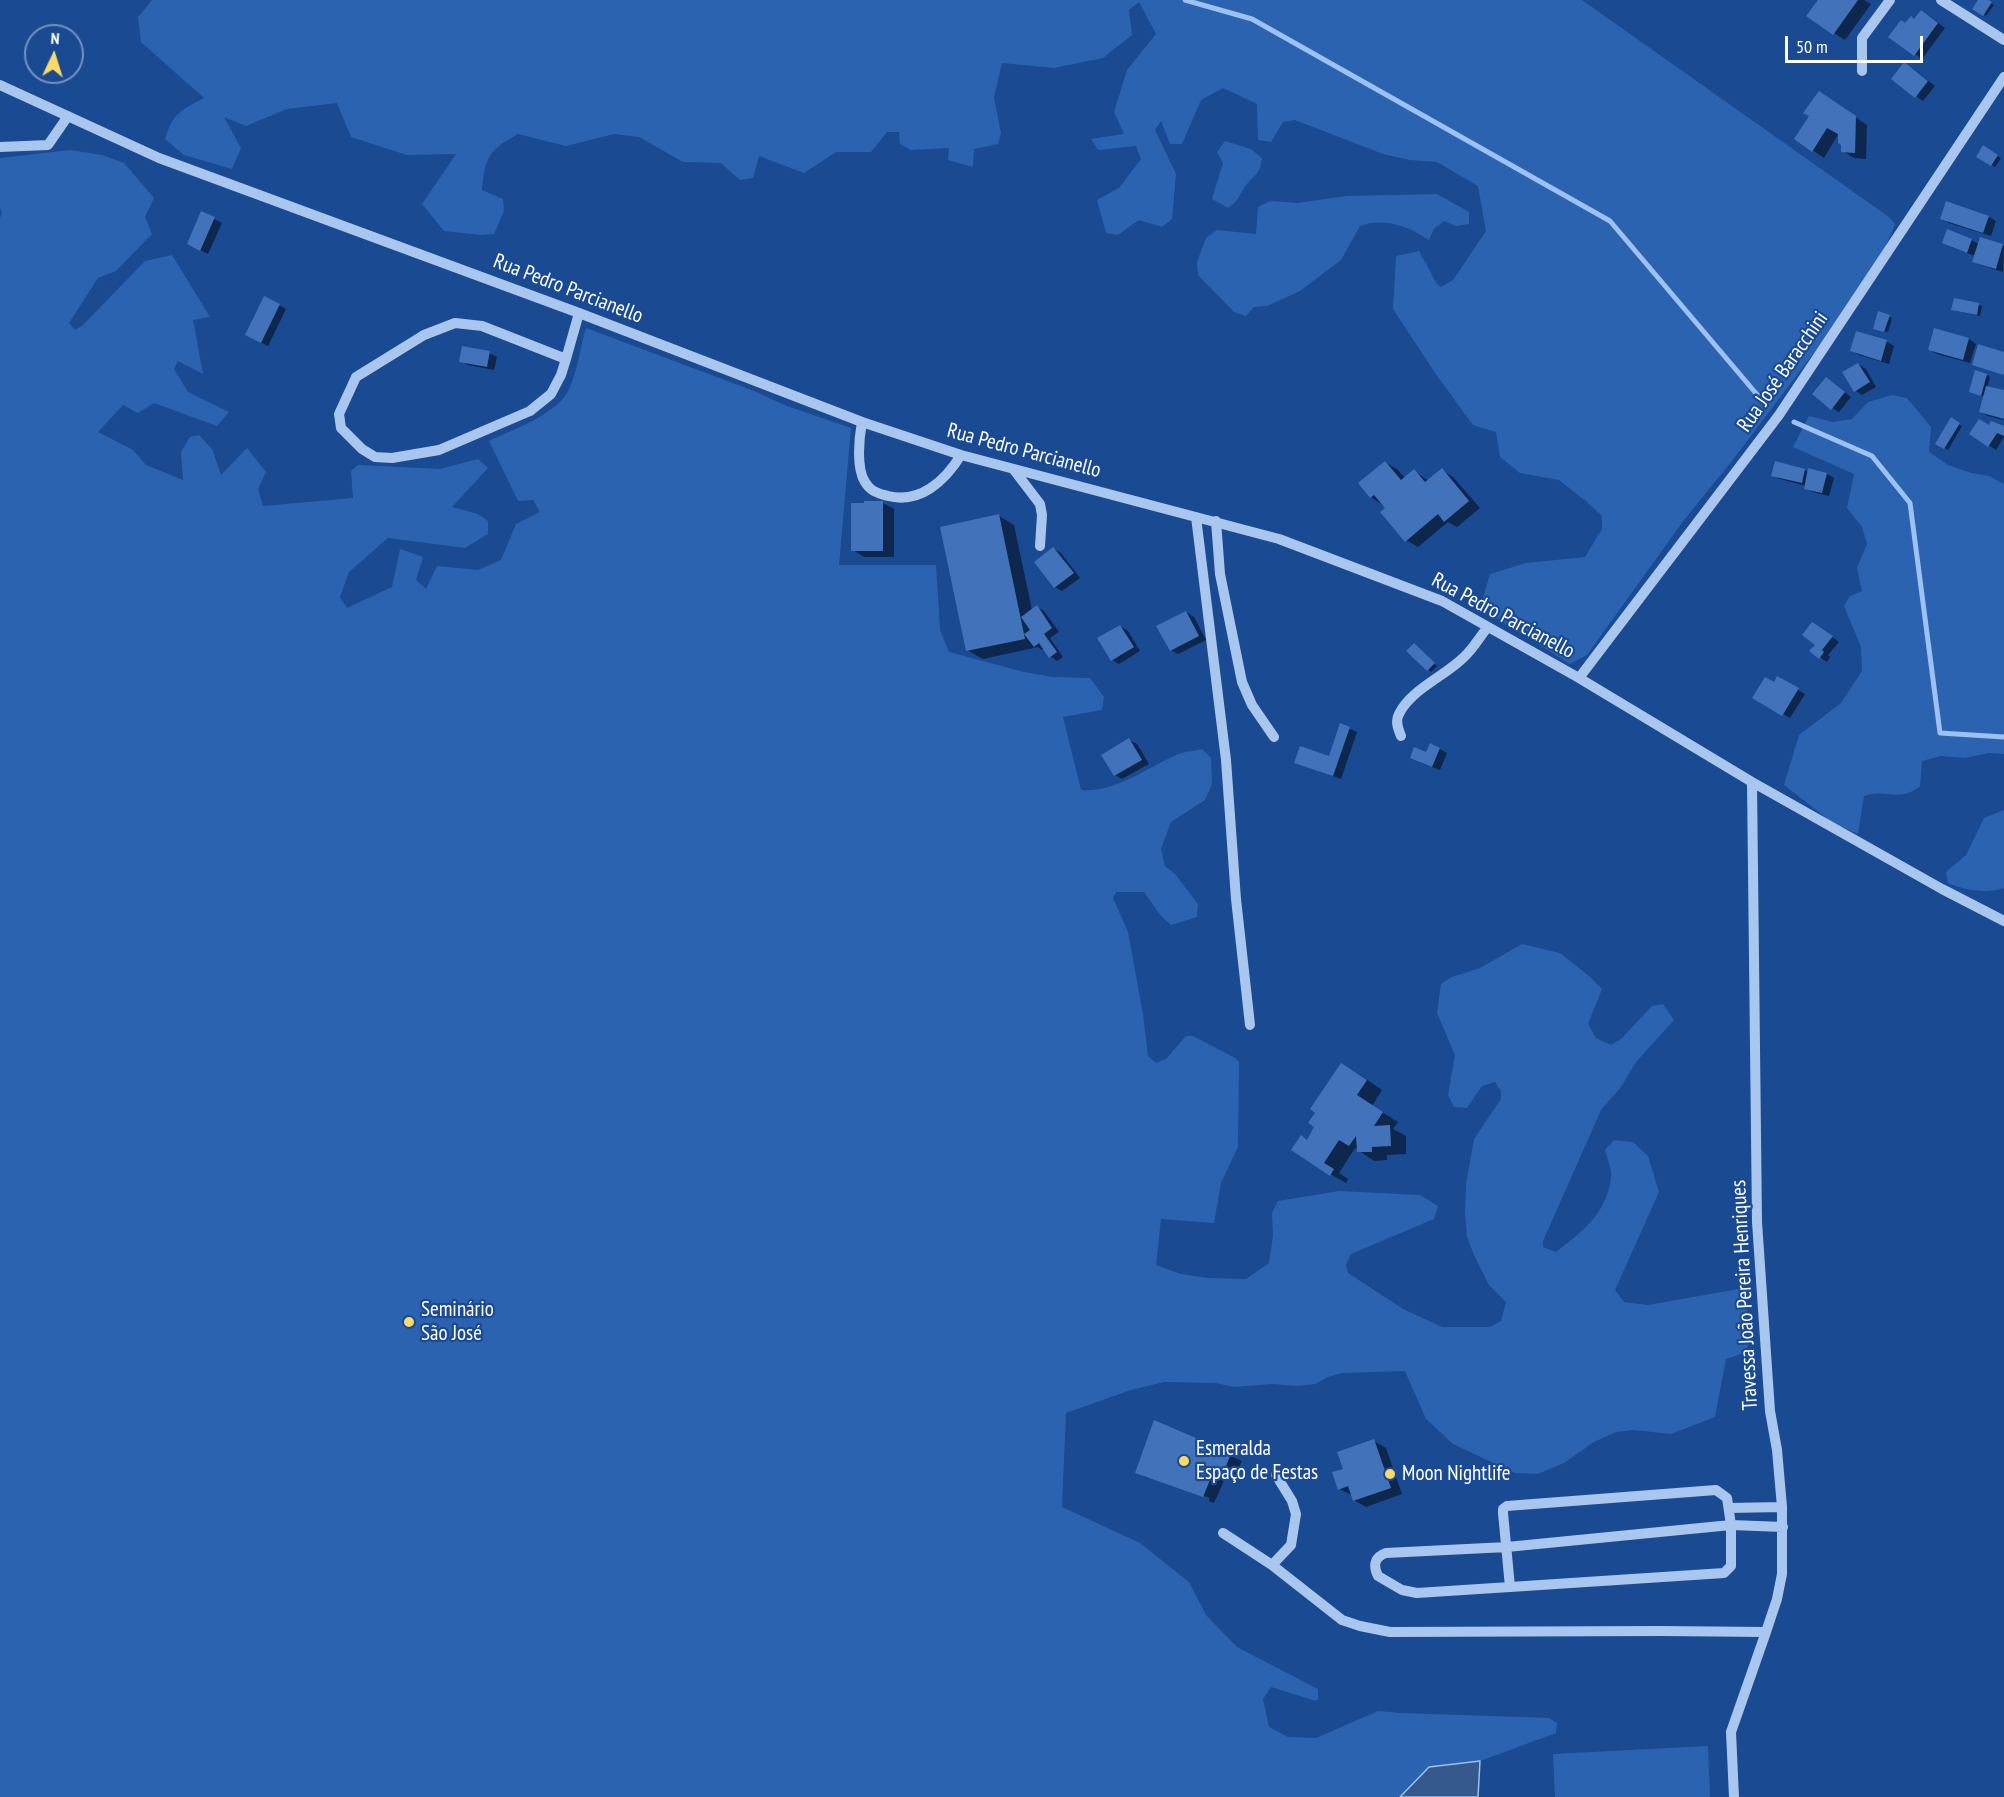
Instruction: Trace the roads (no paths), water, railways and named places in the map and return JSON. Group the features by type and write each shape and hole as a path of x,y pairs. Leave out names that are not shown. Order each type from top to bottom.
{"street":[{"path":"1862,71 1862,38 1890,0"},
{"path":"1941,0 2004,40"},
{"name":"Rua José Baracchini","path":"1579,678 1779,415 2004,77"},
{"name":"Rua Pedro Parcianello","path":"0,85 159,158 862,422 961,456 1279,539 1442,602 1579,678 1752,782 1942,890 2004,921"},
{"path":"0,147 48,145 68,116"},
{"path":"566,359 482,326 455,323 424,335 356,376 339,414 341,428 362,449 375,457 392,458 439,450 530,411 551,394 566,359 579,314"},
{"path":"862,422 859,440 860,464 864,481 873,492 898,498 916,496 935,486 953,468 961,456"},
{"path":"1014,470 1040,504 1042,515 1040,546"},
{"path":"1196,517 1226,760 1236,899 1251,1025"},
{"path":"1216,521 1220,574 1242,682 1252,705 1274,737"},
{"path":"1401,736 1397,726 1399,713 1421,689 1446,673 1466,656 1488,627"},
{"name":"Travessa João Pereira Henriques","path":"1734,1797 1731,1732 1777,1599 1782,1574 1783,1527 1777,1450 1770,1411 1757,1222 1752,782"},
{"path":"1272,1565 1291,1545 1296,1514 1292,1501 1276,1475"},
{"path":"1510,1587 1507,1547 1503,1513 1503,1509 1507,1506 1716,1490 1727,1498 1731,1525 1731,1566 1724,1573 1510,1587 1417,1593 1402,1590 1378,1576 1374,1566 1379,1555 1386,1553 1507,1547 1731,1525 1783,1527"},
{"path":"1729,1508 1782,1507"},
{"path":"1223,1533 1272,1565 1342,1620 1390,1632 1767,1632"}],"waterway":[{"path":"1185,0 1252,19 1610,221 1765,404"},
{"path":"1794,422 1872,456 1910,503 1940,733 2004,737"}],"place":[{"name":"Seminário São José","path":"409,1322"},
{"name":"Esmeralda Espaço de Festas","path":"1184,1461"},
{"name":"Moon Nightlife","path":"1390,1474"}]}
